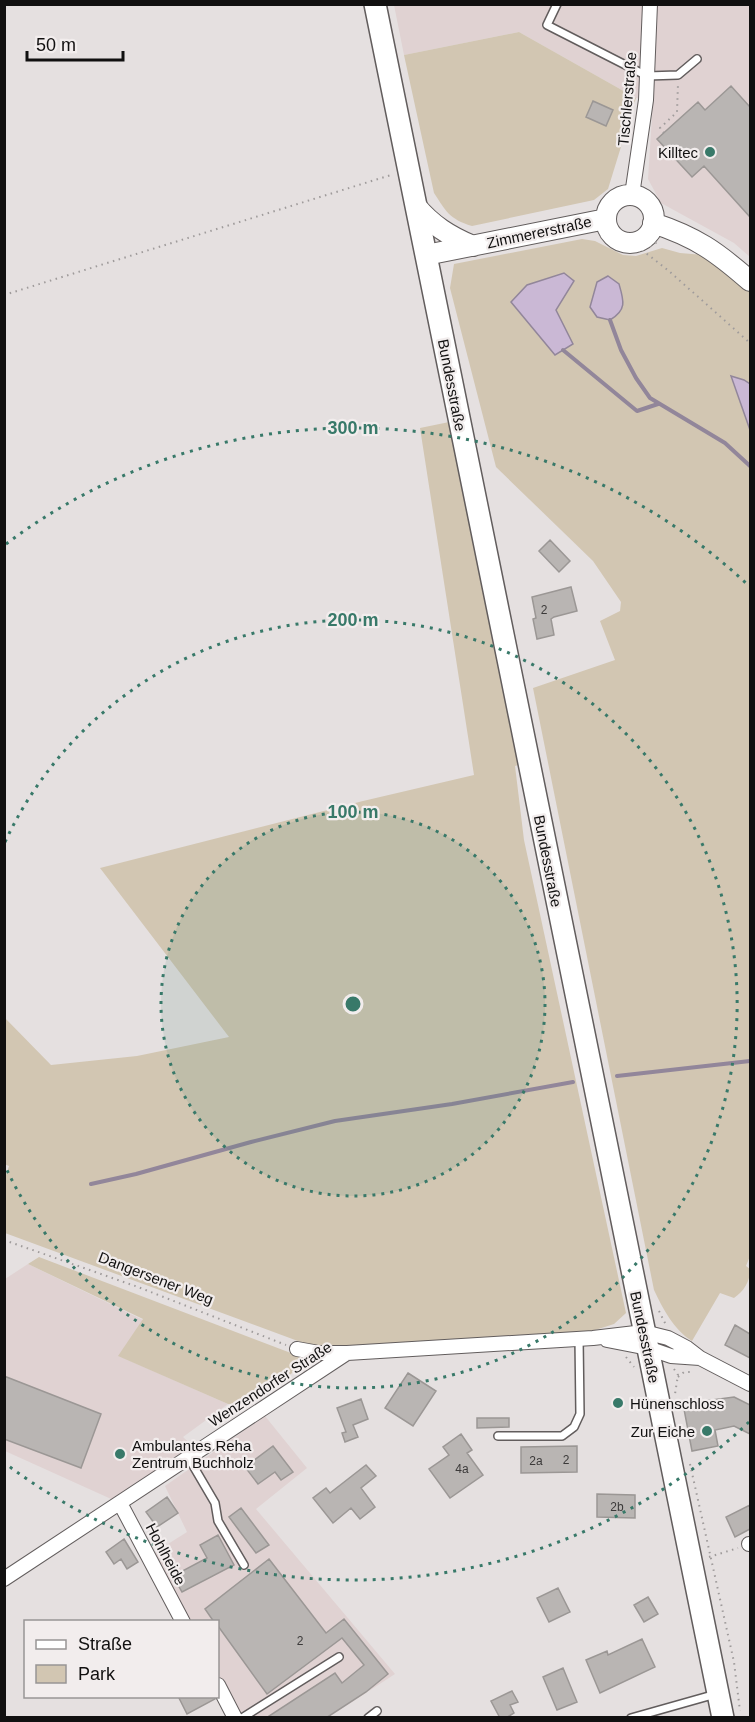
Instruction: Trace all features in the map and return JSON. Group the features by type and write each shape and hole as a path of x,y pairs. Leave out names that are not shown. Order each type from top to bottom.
{"main road":[{"name":"Bundesstraße","path":"375,4 646,1340 700,1559 723,1718"}],"street":[{"name":"Tischlerstraße","path":"632,195 648,76 647,6"},
{"name":"Zimmererstraße","path":"632,195 623,196 614,201 608,209 606,219 613,236 628,243 637,242 645,238 653,223"},
{"path":"632,195 642,198 649,205 653,213 653,223 679,231 703,243 750,281"},
{"name":"Zimmererstraße","path":"416,206 430,222 454,238 472,246"},
{"name":"Zimmererstraße","path":"426,255 606,219"},
{"name":"Wenzendorfer Straße","path":"4,1579 347,1353 586,1338 646,1340"},
{"path":"646,1340 668,1338 687,1348 699,1358 750,1384"},
{"path":"291,1347 319,1353 347,1353"},
{"name":"Hohlheide","path":"120,1503 182,1620"},
{"path":"219,1687 235,1718"}],"lane":[{"path":"556,4 547,25 648,76 678,75 697,59"},
{"path":"498,1436 562,1436 574,1427 580,1414 586,1338"},
{"path":"188,1457 215,1503 218,1521 244,1565"},
{"path":"242,1718 339,1657"},
{"path":"631,1718 718,1693"},
{"path":"368,1718 377,1711"}],"path":[{"path":"664,133 660,128 677,112 678,75"},
{"path":"4,296 298,202 408,170"},
{"path":"642,250 750,343"},
{"name":"Dangersener Weg","path":"4,1240 138,1287 291,1347"},
{"path":"624,1356 635,1369"},
{"path":"688,1455 700,1559 734,1662 741,1718"},
{"path":"700,1559 750,1544"}],"shaded area":[{"path":"394,5 750,5 750,257 734,243 661,203 648,179 653,101 636,98 519,32 404,55"},
{"path":"564,273 574,281 556,310 573,344 555,355 511,302 527,285"},
{"path":"608,276 619,284 623,300 622,309 610,320 597,317 590,307 597,282"},
{"path":"731,376 750,384 750,430"},
{"path":"28,1264 143,1320 119,1356 228,1404 183,1437 198,1451 120,1503 5,1451 5,1279"},
{"path":"265,1416 307,1468 256,1509 395,1674 329,1717 240,1717 219,1677 219,1620 188,1620 152,1554 187,1532 165,1486"}],"green space":[{"path":"519,32 636,98 608,189 594,200 472,226 449,214 434,193 404,55"},
{"path":"582,239 595,241 623,255 636,256 662,248 680,253 704,255 750,291 750,384 731,377 750,430 750,1256 746,1266 750,1269 750,1274 748,1282 734,1298 720,1293 692,1341 674,1325 654,1290 533,688 615,660 600,621 620,611 621,602 593,561 496,467 450,288 454,264","holes":["574,281 556,310 555,355 511,302"]},
{"path":"459,420 528,762 515,766 524,840 626,1313 614,1324 592,1331 364,1347 314,1347 5,1233 5,1178 9,1166 4,1164 5,1018 51,1065 137,1056 229,1037 100,868 474,775 420,428"},
{"path":"39,1257 304,1358 303,1365 247,1406 228,1404 118,1356 143,1319 28,1264"}],"building":[{"name":"Killtec","path":"731,86 750,107 750,217 704,166 692,177 657,139 698,102 705,110"},
{"path":"593,101 613,110 606,126 586,117"},
{"path":"550,540 570,561 559,572 539,551"},
{"path":"571,587 577,611 551,619 554,635 537,639 532,597"},
{"path":"735,1325 750,1334 750,1358 725,1345"},
{"path":"408,1373 436,1391 413,1426 385,1408"},
{"path":"4,1376 101,1414 81,1468 4,1439"},
{"path":"734,1397 750,1405 750,1434 734,1426 715,1430 718,1446 692,1451 683,1404"},
{"path":"361,1399 368,1419 353,1425 358,1437 345,1442 342,1433 346,1432 337,1408"},
{"path":"477,1418 509,1418 509,1427 477,1428"},
{"path":"461,1434 472,1450 467,1453 483,1475 450,1498 429,1469 449,1455 443,1447"},
{"path":"273,1446 293,1472 281,1480 275,1472 258,1484 245,1467"},
{"path":"577,1446 577,1472 521,1473 521,1447"},
{"path":"366,1465 376,1476 361,1488 375,1507 360,1519 351,1508 333,1523 313,1498 326,1488 330,1493"},
{"path":"597,1494 635,1495 635,1518 597,1517"},
{"path":"167,1497 178,1513 157,1527 146,1512"},
{"path":"750,1505 750,1529 735,1537 726,1517"},
{"path":"241,1508 269,1545 256,1553 229,1517"},
{"path":"218,1535 234,1565 182,1592 173,1576 207,1558 200,1545"},
{"path":"124,1539 138,1562 127,1569 121,1559 114,1564 106,1552"},
{"path":"269,1559 326,1633 344,1619 388,1674 366,1692 326,1718 266,1718 335,1673 342,1683 364,1665 342,1638 267,1694 219,1627 219,1620 213,1620 205,1609"},
{"path":"558,1588 570,1612 549,1622 537,1598"},
{"path":"648,1597 658,1614 644,1622 634,1605"},
{"path":"642,1639 655,1667 600,1693 586,1660 607,1651 608,1655"},
{"path":"563,1668 577,1702 557,1710 543,1677"},
{"path":"512,1691 518,1702 510,1705 514,1713 506,1718 500,1718 491,1701"},
{"path":"179,1698 215,1698 215,1699 187,1714"}],"waterway":[{"path":"610,320 621,350 650,398 725,443 750,466"},
{"path":"563,350 637,411 658,404"},
{"path":"617,1076 750,1061"},
{"path":"91,1184 335,1121 452,1104 573,1082"}],"place":[{"name":"Killtec","path":"710,152"},
{"name":"Hünenschloss","path":"618,1403"},
{"name":"Zur Eiche","path":"707,1431"},
{"name":"Ambulantes Reha Zentrum Buchholz","path":"120,1454"}]}
